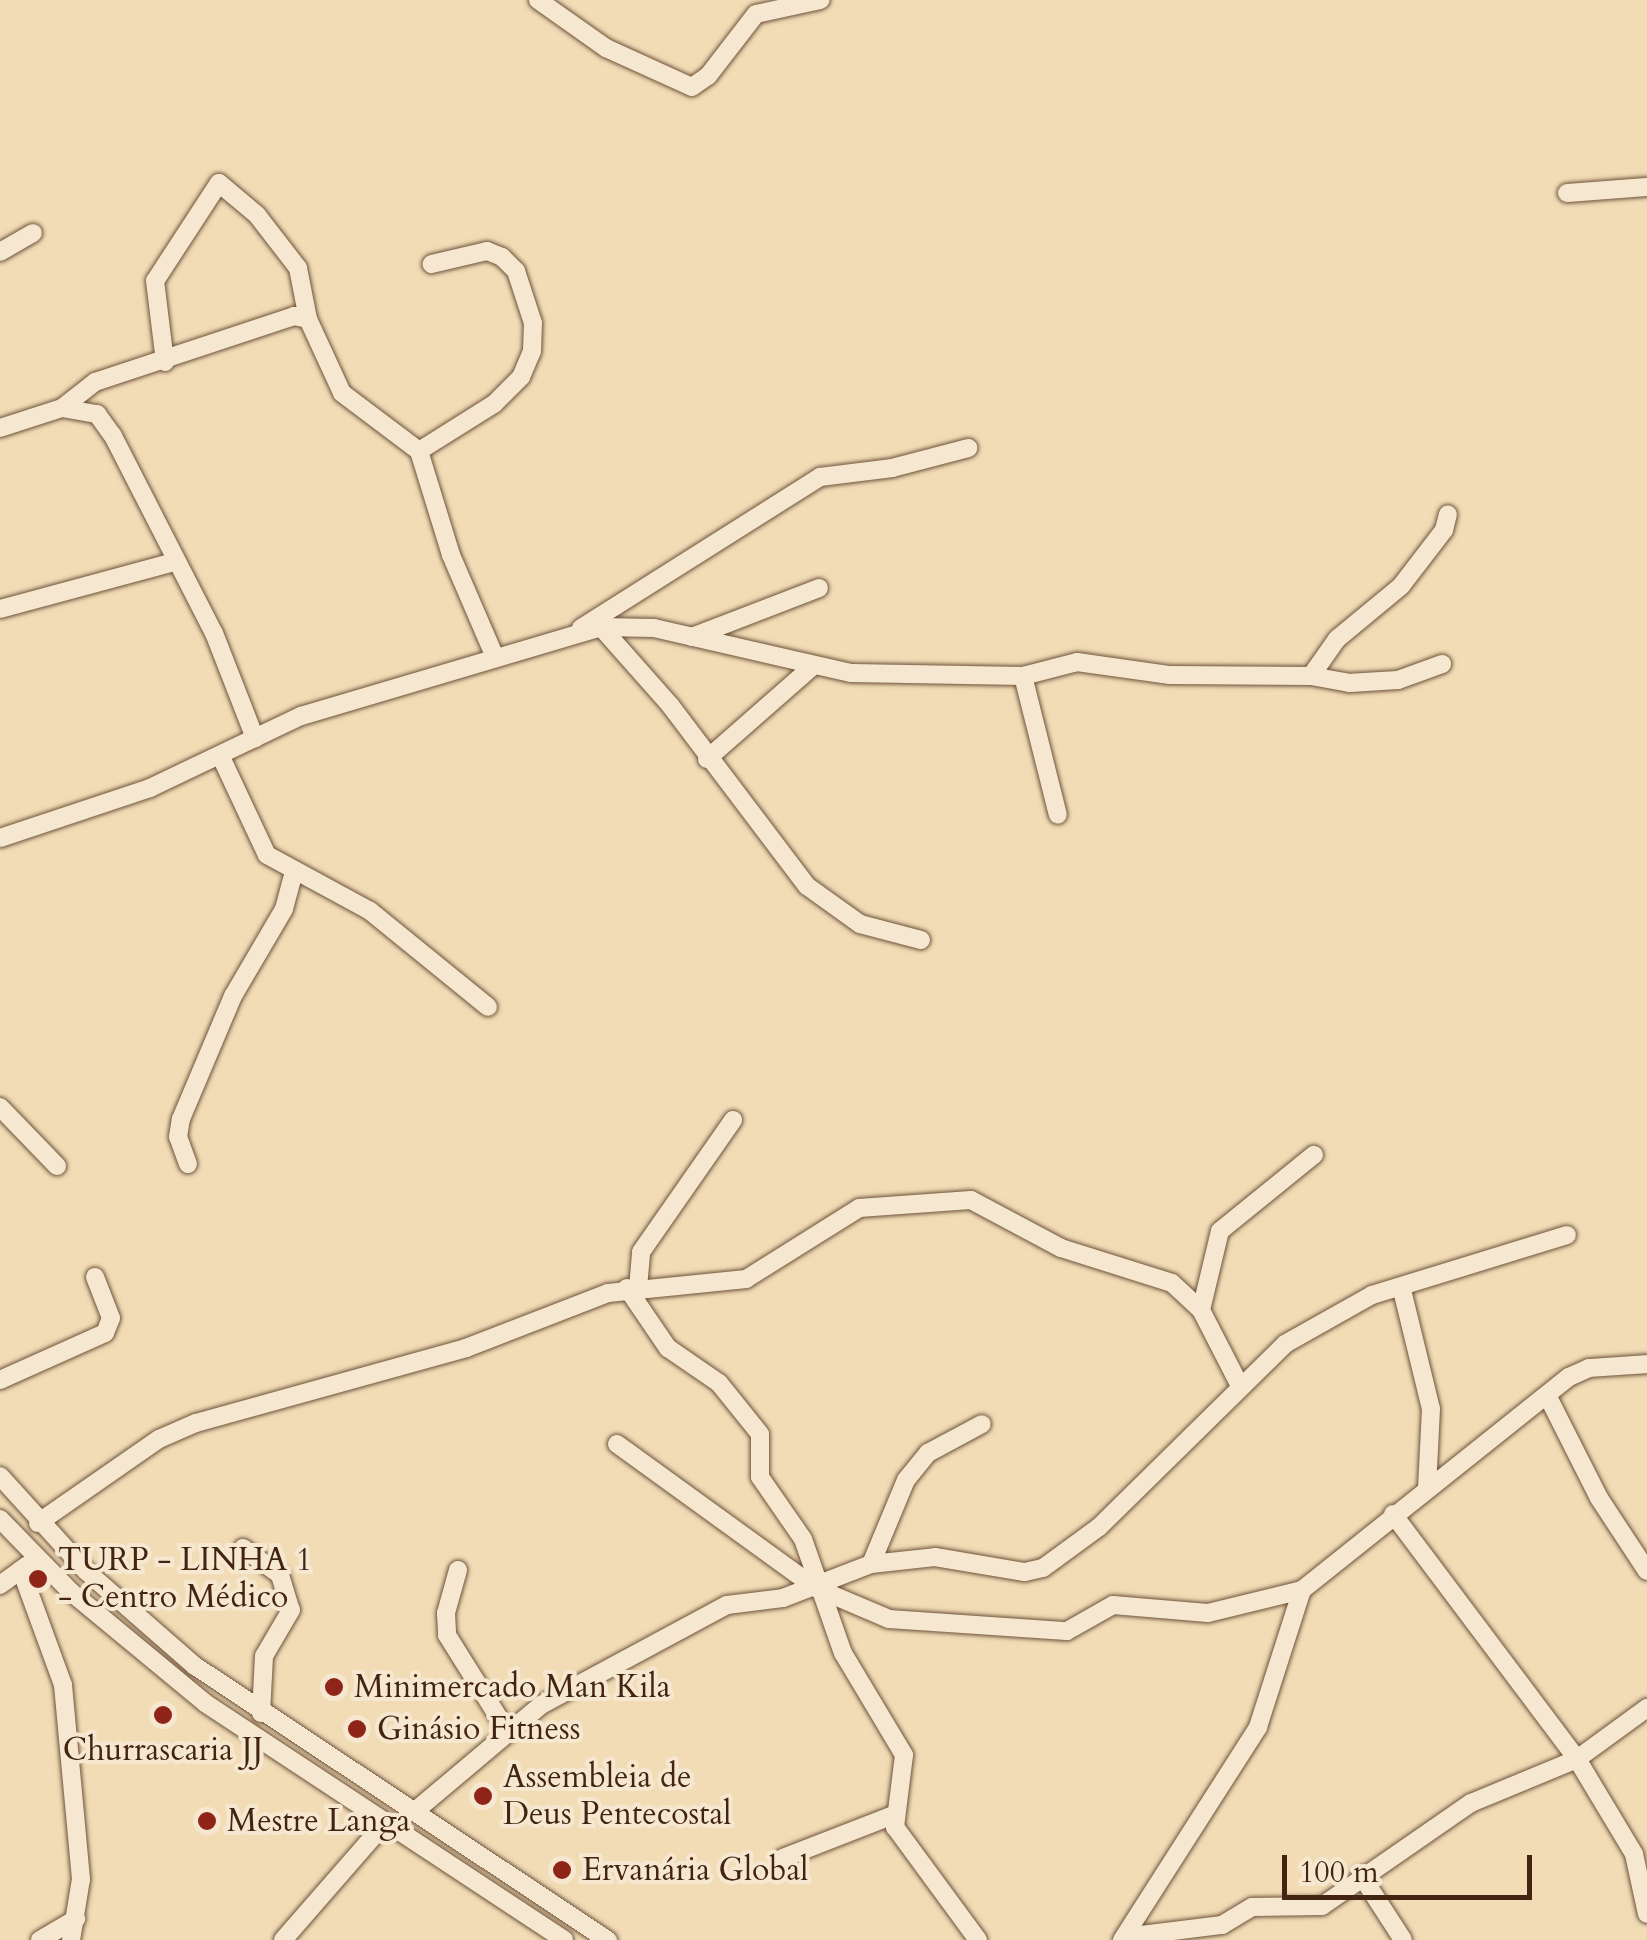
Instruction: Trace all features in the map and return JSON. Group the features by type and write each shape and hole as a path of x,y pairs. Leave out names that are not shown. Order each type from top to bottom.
{"street":[{"path":"538,0 606,48 692,87 708,76 756,14 820,0"},
{"path":"165,362 155,281 220,184 282,242 306,291 308,319 352,405 409,438 419,452 450,555 494,655"},
{"path":"1567,193 1647,187"},
{"path":"0,252 33,233"},
{"path":"419,452 494,404 521,377 532,351 527,306 516,270 502,257 487,251 432,264"},
{"path":"62,408 96,382 294,316 308,319"},
{"path":"0,428 62,408 82,406 106,424 214,633 255,738"},
{"path":"576,630 820,477 892,468 968,448"},
{"path":"1311,676 1338,639 1401,586 1444,530 1448,514"},
{"path":"0,609 174,562"},
{"path":"692,637 820,588"},
{"path":"0,838 221,758 301,716 576,630 640,626 814,666 1023,676 1077,662 1170,675 1311,676 1349,684 1398,680 1442,664"},
{"path":"601,628 833,910 922,940"},
{"path":"707,759 814,666"},
{"path":"1023,676 1058,815"},
{"path":"221,758 254,836 293,874 370,911 488,1007"},
{"path":"188,1164 178,1137 181,1119 233,996 284,908 293,874"},
{"path":"0,1107 57,1166"},
{"path":"733,1120 641,1252 632,1288 668,1348 719,1383 753,1423 761,1440 760,1477 803,1539 816,1588 843,1653 904,1755 897,1832 978,1940"},
{"path":"1201,1310 1220,1231 1314,1155"},
{"path":"38,1523 159,1439 196,1424 466,1348 632,1288 746,1278 860,1208 970,1200 1060,1248 1172,1283 1201,1310 1239,1384"},
{"path":"414,1812 507,1731 630,1652 727,1604 816,1588 871,1564 935,1557 1024,1572 1043,1568 1099,1527 1239,1384 1285,1344 1372,1295 1402,1290 1567,1235"},
{"path":"0,1380 105,1333 111,1318 95,1277"},
{"path":"1402,1290 1432,1409 1427,1488"},
{"path":"617,1444 816,1588 889,1618 1067,1631 1113,1605 1208,1613 1302,1590 1546,1394 1589,1368 1647,1364"},
{"path":"1546,1394 1599,1498 1647,1572"},
{"path":"871,1564 906,1480 928,1452 982,1424"},
{"path":"0,1476 38,1523 156,1634 261,1713 608,1940"},
{"path":"1393,1514 1577,1759 1634,1854 1647,1914"},
{"path":"0,1519 29,1564 63,1685 82,1878 70,1940"},
{"path":"243,1548 280,1575 291,1610 264,1656 261,1713"},
{"path":"0,1585 29,1564"},
{"path":"29,1564 205,1704 564,1940"},
{"path":"458,1570 446,1613 448,1635 507,1731"},
{"path":"1123,1939 1258,1728 1302,1590"},
{"path":"1123,1939 1222,1926 1252,1907 1312,1909 1471,1803 1577,1759 1647,1708"},
{"path":"783,1858 896,1814"},
{"path":"283,1940 385,1823"},
{"path":"1361,1875 1403,1940"},
{"path":"40,1940 76,1919"}],"place":[{"name":"TURP - LINHA 1 - Centro Médico","path":"38,1579"},
{"name":"Minimercado Man Kila","path":"334,1687"},
{"name":"Churrascaria JJ","path":"163,1715"},
{"name":"Ginásio Fitness","path":"357,1729"},
{"name":"Assembleia de Deus Pentecostal","path":"483,1796"},
{"name":"Mestre Langa","path":"207,1821"},
{"name":"Ervanária Global","path":"562,1870"}]}
